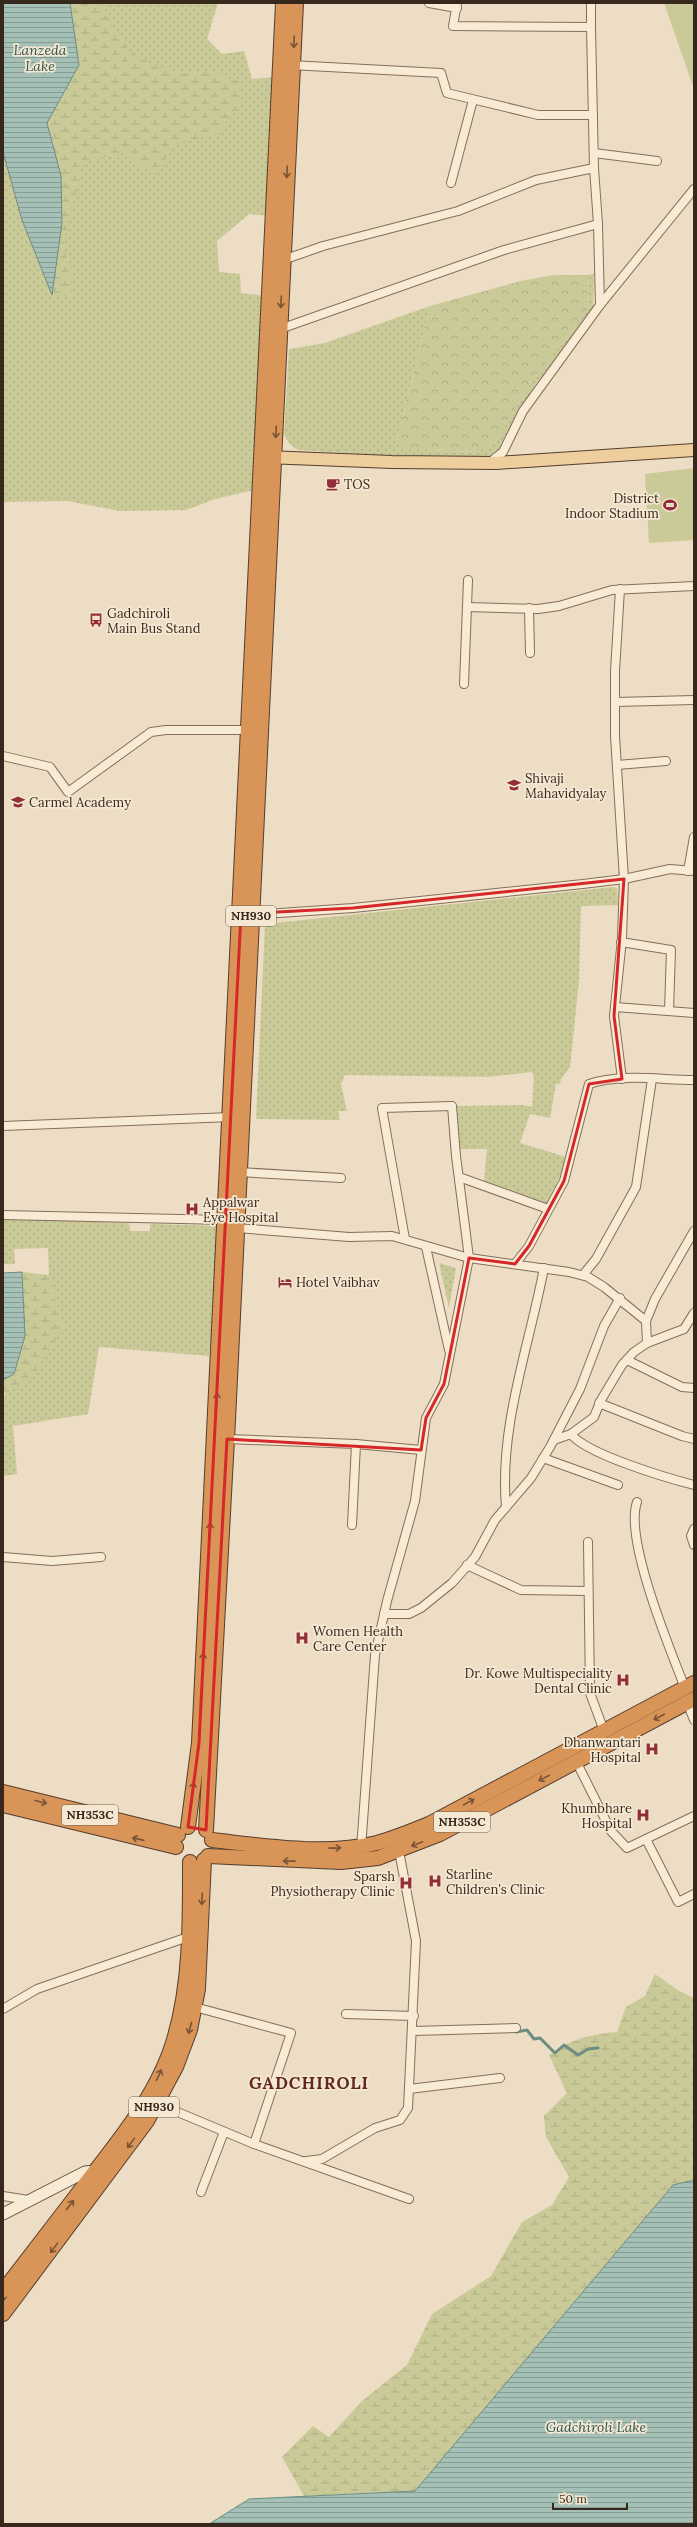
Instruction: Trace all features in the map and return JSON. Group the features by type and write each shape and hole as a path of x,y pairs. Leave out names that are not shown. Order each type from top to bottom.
{"highway":[{"name":"NH930","path":"3,2291 147,2121 176,2067 190,2030 188,2005 188,1937 201,1859 213,1846 209,1835 237,1228 246,915 249,730 268,457 280,328 283,260 286,64 283,3"},
{"name":"NH930","path":"181,1836 199,1743 230,1117 246,915 286,64 296,3"},
{"name":"NH353C","path":"209,1835 294,1849 361,1846 398,1836 429,1824 690,1686"},
{"name":"NH353C","path":"201,1859 342,1862 378,1858 440,1834 691,1701"},
{"name":"NH353C","path":"3,1792 181,1836"},
{"name":"NH353C","path":"3,1805 181,1836"},
{"path":"201,1859 183,1858 181,1836 200,1827 209,1835"},
{"name":"NH930","path":"3,2314 101,2174 159,2076 188,2005 198,1989 201,1859"}],"main road":[{"path":"268,457 392,462 489,463 694,450"}],"street":[{"path":"429,3 457,6 453,26 591,26"},
{"path":"591,3 594,168 598,224 600,305"},
{"path":"286,64 441,73 447,93 538,115 593,116"},
{"path":"451,183 473,100"},
{"path":"594,153 657,162"},
{"path":"283,260 323,246 458,211 536,180 594,168"},
{"path":"489,463 503,452 523,411 600,305 694,190"},
{"path":"280,328 504,250 598,224"},
{"path":"464,684 468,580"},
{"path":"467,607 530,608 559,606 587,596 620,589 694,586"},
{"path":"620,589 615,702 617,765 624,879 621,942 615,1008 622,1079"},
{"path":"530,608 530,653"},
{"path":"615,702 694,700"},
{"path":"3,756 50,767 68,792 151,732 166,730 249,730"},
{"path":"617,765 666,761"},
{"path":"246,915 354,908 624,879 670,869 691,871 694,837"},
{"path":"621,942 671,950 669,1011"},
{"path":"615,1008 694,1013"},
{"path":"515,1264 529,1246 566,1174 589,1084 600,1080 622,1079 694,1080"},
{"path":"582,1276 596,1259 636,1187 652,1079"},
{"path":"362,1860 361,1846 375,1655 384,1614 415,1501 426,1418 444,1384 469,1258 452,1106 382,1108 405,1239"},
{"path":"3,1126 230,1117"},
{"path":"239,1172 341,1178"},
{"path":"459,1178 548,1209"},
{"path":"3,1215 225,1220"},
{"path":"237,1228 349,1237 392,1236 426,1247 469,1258 544,1268 582,1276 599,1284 620,1298 626,1306 646,1321"},
{"path":"647,1343 646,1321 655,1299 694,1231"},
{"path":"426,1247 450,1353"},
{"path":"506,1507 503,1480 505,1446 544,1268"},
{"path":"384,1614 409,1614 422,1608 452,1583 475,1557 495,1520 530,1478 554,1440 580,1388 604,1326 620,1298"},
{"path":"554,1440 571,1434 594,1417 599,1403 627,1360 647,1343 684,1329 694,1313"},
{"path":"627,1360 682,1387 694,1388"},
{"path":"599,1403 682,1436 694,1439"},
{"path":"571,1434 577,1441 615,1458 666,1478 694,1485"},
{"path":"227,1439 356,1444 421,1450"},
{"path":"352,1525 356,1444"},
{"path":"543,1458 618,1486"},
{"path":"637,1502 634,1511 635,1525 646,1576 690,1686"},
{"path":"694,1529 691,1536 694,1545"},
{"path":"588,1542 590,1693 604,1731"},
{"path":"3,1557 52,1562 101,1556"},
{"path":"467,1565 521,1590 588,1590"},
{"path":"691,1701 694,1720"},
{"path":"576,1761 611,1831 627,1848 694,1816"},
{"path":"646,1839 678,1902 694,1894"},
{"path":"303,2161 322,2159 375,2128 400,2120 408,2108 414,2016 416,1941 398,1851"},
{"path":"3,2008 37,1989 188,1937"},
{"path":"188,2005 291,2033 254,2144"},
{"path":"346,2014 414,2016"},
{"path":"413,2031 516,2028"},
{"path":"409,2089 500,2078"},
{"path":"156,2104 254,2144 409,2199"},
{"path":"201,2192 224,2132"},
{"path":"3,2214 84,2172 101,2174"},
{"path":"3,2196 28,2200"}],"highlighted area":[{"path":"624,879 614,1016 622,1079 589,1084 564,1181 529,1246 515,1264 469,1258 444,1384 426,1418 421,1450 227,1439 206,1830 188,1827 199,1743 241,914 353,908"}],"green space":[{"path":"3,3 218,3 207,39 222,54 244,51 252,79 278,77 273,216 249,214 217,241 219,272 240,274 241,293 266,296 262,488 215,499 186,510 120,511 68,501 3,502"},
{"path":"70,3 101,3 128,50 152,64 184,73 212,72 242,82 241,106 215,135 178,143 154,175 121,153 83,162 63,248 73,274 71,297 52,295 62,223 61,176 47,123 79,65"},
{"path":"664,3 694,3 694,89"},
{"path":"594,274 593,313 535,385 501,450 490,457 394,457 299,450 292,446 285,437 289,349 325,343 430,306 395,449 477,452 494,444 531,382 589,308 588,275"},
{"path":"553,275 588,275 589,308 531,382 494,444 478,452 395,449 430,306 521,281"},
{"name":"District Indoor Stadium","path":"694,468 694,540 649,543 645,474"},
{"path":"613,887 617,888 618,905 581,906 579,981 570,1067 561,1079 560,1084 556,1084 550,1118 530,1114 520,1143 566,1157 565,1166 546,1205 484,1183 487,1149 460,1149 457,1106 523,1105 532,1107 534,1077 532,1072 487,1077 345,1075 341,1084 347,1111 338,1111 340,1120 256,1119 265,924"},
{"path":"3,1220 129,1223 130,1231 150,1231 150,1224 222,1226 209,1356 99,1347 88,1414 13,1426 17,1474 3,1476 3,1394 5,1395 63,1327 49,1275 48,1248 14,1249 15,1264 3,1264"},
{"path":"439,1263 456,1268 449,1308"},
{"path":"22,1272 49,1275 63,1327 38,1370 5,1396 3,1380 14,1374 25,1336"},
{"path":"655,1974 679,1991 694,1998 694,2180 673,2185 415,2491 304,2496 282,2457 313,2426 329,2437 362,2401 407,2365 432,2314 491,2276 522,2222 552,2205 569,2177 546,2137 544,2116 567,2093 549,2055 573,2041 598,2034 617,2032 626,2007 645,1996"}],"water":[{"name":"Lanzeda Lake","path":"3,3 70,3 79,65 47,123 61,176 62,223 52,295 22,220 3,152"},
{"path":"22,1272 25,1336 14,1374 3,1380 3,1273"},
{"name":"Gadchiroli Lake","path":"694,2180 694,2524 209,2524 249,2499 415,2491 673,2185"}],"waterway":[{"path":"513,2030 516,2032 527,2030 534,2039 540,2038 555,2053 564,2045 578,2055 588,2049 598,2048"}],"place":[{"name":"TOS","path":"333,484"},
{"name":"District Indoor Stadium","path":"670,505"},
{"name":"Gadchiroli Main Bus Stand","path":"96,620"},
{"name":"Shivaji Mahavidyalay","path":"514,785"},
{"name":"Carmel Academy","path":"18,802"},
{"name":"Appalwar Eye Hospital","path":"192,1209"},
{"name":"Hotel Vaibhav","path":"285,1282"},
{"name":"Women Health Care Center","path":"302,1638"},
{"name":"Dr. Kowe Multispeciality Dental Clinic","path":"623,1680"},
{"name":"Dhanwantari Hospital","path":"652,1749"},
{"name":"Khumbhare Hospital","path":"643,1815"},
{"name":"Starline Children's Clinic","path":"435,1881"},
{"name":"Sparsh Physiotherapy Clinic","path":"406,1883"}],"district":[{"name":"GADCHIROLI","path":"309,2083"}]}
